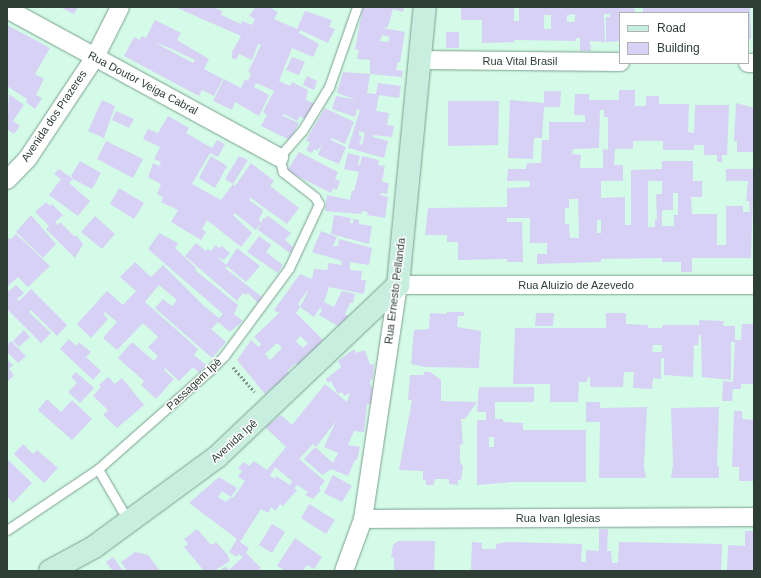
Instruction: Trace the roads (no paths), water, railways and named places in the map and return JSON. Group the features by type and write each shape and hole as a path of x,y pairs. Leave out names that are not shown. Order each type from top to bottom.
{"main road":[{"name":"Rua Ernesto Pellanda","path":"398,285 425,7"},
{"name":"Avenida Ipê","path":"50,571 94,547 217,457 270,409 398,285"}],"street":[{"name":"Avenida dos Prazeres","path":"7,180 28,158 95,57 120,7"},
{"name":"Rua Doutor Veiga Cabral","path":"7,9 279,157"},
{"name":"Rua Vital Brasil","path":"420,60 619,62"},
{"name":"Rua Aluizio de Azevedo","path":"398,285 754,285"},
{"name":"Rua Ernesto Pellanda","path":"344,571 363,519 398,285"},
{"name":"Rua Ivan Iglesias","path":"363,519 754,517"}],"lane":[{"path":"279,157 302,131 329,87 357,7"},
{"name":"Passagem Ipê","path":"7,530 98,469 224,356 289,268 318,208 315,197 282,172 279,157"},
{"path":"98,469 129,522"}]}
